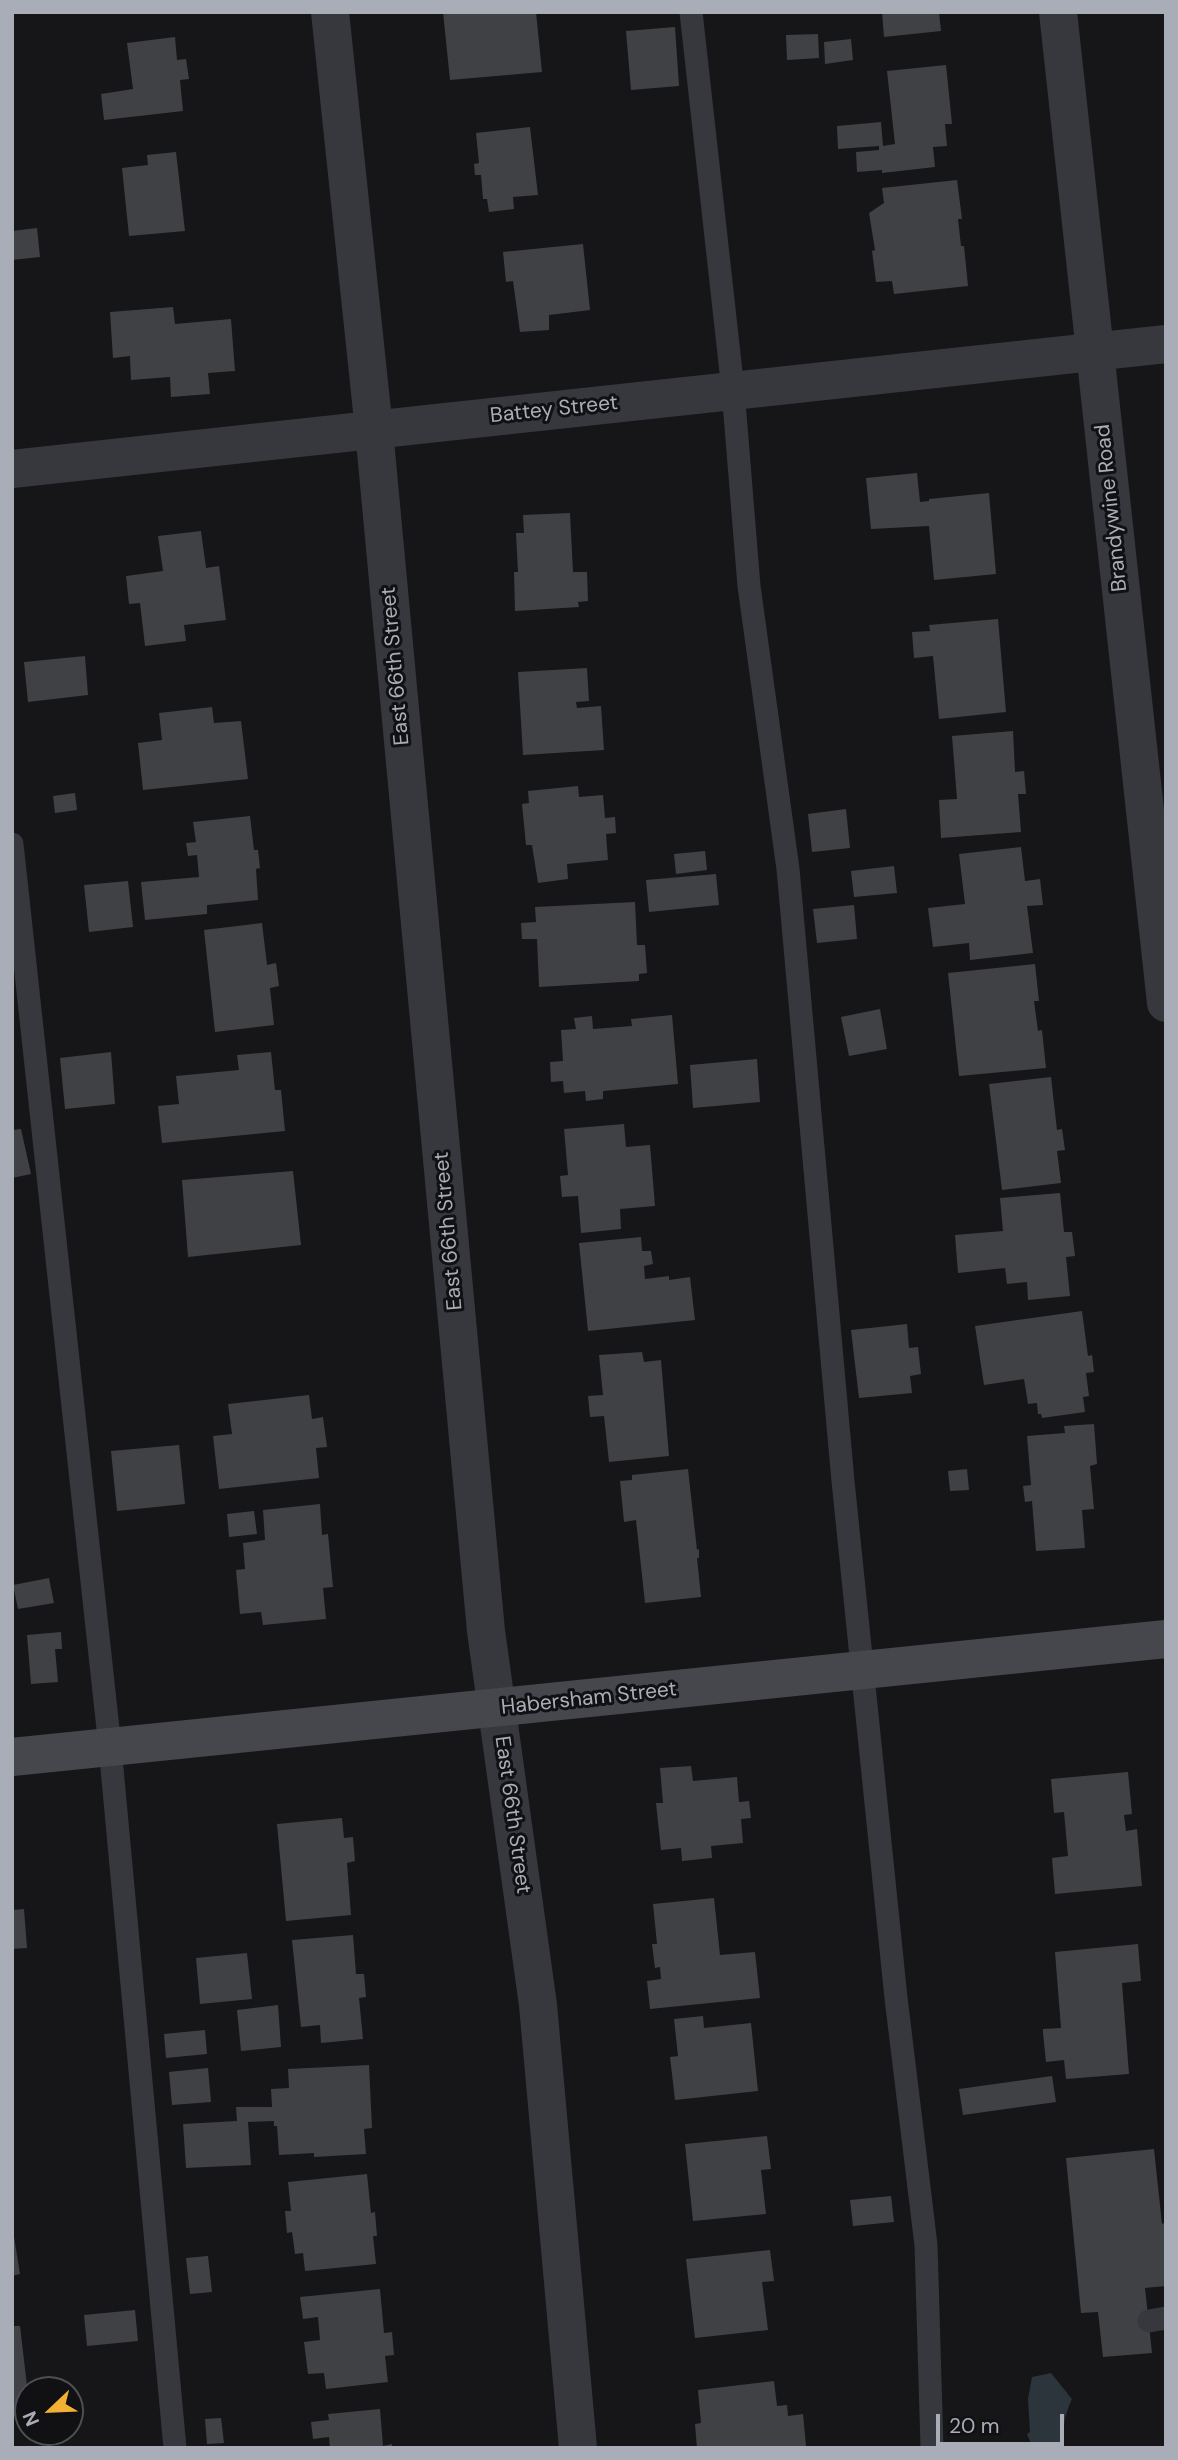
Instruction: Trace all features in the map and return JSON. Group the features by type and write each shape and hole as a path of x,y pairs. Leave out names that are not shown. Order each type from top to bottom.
{"street":[{"name":"East 66th Street","path":"330,12 374,429 481,1578 538,2005 578,2448"},
{"name":"Brandywine Road","path":"1058,12 1166,1003"},
{"name":"Battey Street","path":"12,469 1166,344"},
{"name":"Habersham Street","path":"12,1757 1166,1639"}],"lane":[{"path":"691,12 733,390 749,586 788,869 862,1670 896,1998 926,2245 932,2448"},
{"path":"12,844 110,1747 175,2448"}],"shaded area":[{"path":"1051,2373 1072,2399 1064,2423 1064,2448 1037,2448 1036,2445 1032,2446 1027,2434 1030,2432 1028,2399 1032,2377"}],"building":[{"path":"443,12 536,12 542,72 450,80"},
{"path":"882,12 939,12 941,31 884,37"},
{"path":"675,27 679,86 631,90 626,31"},
{"path":"818,34 819,58 787,60 786,35"},
{"path":"175,37 177,60 186,59 189,79 180,80 183,111 104,120 101,94 133,89 127,43"},
{"path":"851,39 853,60 825,64 824,42"},
{"path":"946,65 952,124 945,124 947,146 933,147 935,167 882,173 882,170 857,172 856,152 879,150 879,146 838,149 837,126 881,122 883,146 895,144 887,71"},
{"path":"530,127 538,195 513,197 514,209 489,212 487,199 483,199 481,175 475,175 474,164 479,163 476,133"},
{"path":"176,152 185,231 129,236 122,168 148,165 147,155"},
{"path":"957,180 962,219 958,219 968,286 894,294 892,281 876,282 872,251 875,250 869,213 884,203 882,188"},
{"path":"37,228 40,257 12,260 12,231"},
{"path":"583,244 590,310 549,315 549,330 520,332 513,281 506,282 503,252"},
{"path":"173,307 175,324 231,319 235,371 208,373 210,394 171,397 170,377 131,380 130,356 113,358 110,312"},
{"path":"917,473 920,502 989,493 996,574 934,580 929,526 871,529 866,478"},
{"path":"570,513 573,572 587,572 588,601 578,602 579,607 515,611 514,572 518,572 516,533 524,533 523,515"},
{"path":"201,531 206,568 219,566 226,620 184,625 186,641 145,646 140,603 129,604 126,576 163,571 158,536"},
{"path":"998,619 1006,712 939,719 933,656 914,658 912,632 930,631 929,625"},
{"path":"85,656 88,695 28,702 24,662"},
{"path":"587,668 589,701 576,702 577,708 601,706 604,750 523,755 518,672"},
{"path":"212,707 214,723 241,721 248,779 143,790 138,743 162,740 159,713"},
{"path":"1013,731 1015,772 1024,771 1026,794 1018,794 1021,832 941,838 939,800 957,799 952,736"},
{"path":"578,786 579,797 603,795 605,818 615,817 616,833 606,834 608,860 567,864 568,879 538,883 532,845 526,845 522,804 529,803 528,791"},
{"path":"75,793 77,810 55,813 53,796"},
{"path":"846,809 850,848 812,852 808,814"},
{"path":"250,816 254,850 258,850 260,868 256,869 258,900 207,905 207,914 145,920 141,882 199,877 197,855 188,856 186,843 196,842 193,822"},
{"path":"1021,847 1025,881 1040,879 1043,905 1027,906 1033,953 970,960 969,943 933,947 928,908 965,904 959,854"},
{"path":"705,851 707,870 676,874 674,854"},
{"path":"894,866 897,893 854,897 851,871"},
{"path":"716,874 719,905 649,912 646,880"},
{"path":"128,881 133,927 89,932 84,885"},
{"path":"635,902 637,945 645,945 647,973 639,974 639,981 539,987 537,939 522,939 521,923 536,922 535,907"},
{"path":"854,905 857,939 817,943 813,909"},
{"path":"262,923 267,965 276,963 279,986 270,988 274,1025 215,1032 204,930"},
{"path":"1035,964 1039,1001 1034,1001 1038,1031 1042,1030 1046,1068 959,1076 948,973"},
{"path":"880,1009 887,1049 849,1056 841,1017"},
{"path":"672,1015 678,1084 603,1091 603,1099 586,1101 585,1091 564,1093 563,1081 551,1082 550,1062 563,1061 561,1030 576,1029 574,1018 592,1016 593,1029 632,1026 631,1019"},
{"path":"111,1052 115,1104 65,1109 60,1058"},
{"path":"271,1052 275,1090 281,1090 285,1131 162,1143 158,1106 179,1104 176,1076 239,1070 237,1055"},
{"path":"757,1059 760,1102 693,1108 690,1065"},
{"path":"1051,1077 1057,1130 1062,1129 1065,1150 1057,1151 1061,1183 1002,1190 989,1084"},
{"path":"624,1124 626,1147 650,1145 655,1206 620,1209 621,1229 581,1233 578,1196 562,1197 560,1176 568,1175 564,1129"},
{"path":"21,1129 31,1174 12,1178 12,1130"},
{"path":"293,1171 301,1245 188,1257 182,1180"},
{"path":"1060,1193 1064,1232 1072,1232 1075,1256 1066,1257 1070,1296 1028,1300 1027,1282 1007,1284 1005,1268 958,1273 955,1235 1003,1231 1000,1198"},
{"path":"641,1237 642,1251 651,1251 653,1264 644,1266 645,1279 690,1277 695,1320 588,1331 579,1243"},
{"path":"1082,1311 1088,1356 1092,1355 1094,1372 1086,1373 1089,1396 1083,1397 1085,1412 1042,1418 1041,1414 1038,1414 1037,1403 1028,1404 1024,1379 984,1385 975,1326"},
{"path":"907,1324 909,1348 918,1347 921,1374 910,1376 912,1393 859,1398 851,1330"},
{"path":"642,1352 644,1362 661,1360 669,1456 609,1462 604,1416 590,1417 588,1396 603,1395 599,1355"},
{"path":"309,1395 312,1419 323,1417 327,1447 316,1448 319,1478 219,1489 213,1436 232,1434 228,1404"},
{"path":"1094,1424 1097,1464 1090,1466 1094,1509 1082,1510 1085,1548 1036,1551 1032,1501 1025,1502 1023,1486 1031,1485 1027,1436 1065,1433 1064,1426"},
{"path":"179,1445 185,1504 117,1511 111,1451"},
{"path":"688,1469 697,1550 699,1549 697,1558 701,1597 645,1603 636,1520 624,1522 620,1481 632,1480 632,1475"},
{"path":"967,1469 969,1490 950,1491 948,1471"},
{"path":"320,1504 322,1535 328,1534 333,1587 323,1588 326,1619 263,1625 261,1612 240,1614 236,1570 245,1569 243,1543 265,1540 263,1510"},
{"path":"254,1511 257,1534 229,1537 227,1514"},
{"path":"49,1578 54,1603 18,1609 13,1585"},
{"path":"61,1632 62,1649 55,1649 58,1682 31,1684 27,1635"},
{"path":"691,1766 693,1781 737,1777 739,1802 749,1801 751,1818 741,1819 743,1843 711,1846 712,1858 682,1861 681,1848 661,1850 656,1803 663,1803 660,1768"},
{"path":"1128,1772 1132,1814 1124,1815 1126,1831 1137,1829 1142,1886 1055,1894 1052,1858 1068,1856 1064,1812 1054,1813 1051,1779"},
{"path":"342,1818 344,1838 353,1837 355,1861 347,1863 351,1915 286,1921 277,1824"},
{"path":"714,1898 720,1955 755,1952 760,1998 650,2009 647,1981 661,1979 660,1967 655,1968 652,1944 657,1944 653,1904"},
{"path":"24,1909 27,1948 12,1949 12,1910"},
{"path":"353,1935 356,1974 364,1974 366,1997 359,1998 363,2039 321,2043 320,2025 301,2027 292,1940"},
{"path":"1138,1944 1141,1981 1122,1983 1129,2074 1066,2079 1064,2060 1046,2062 1043,2033 1043,2029 1061,2028 1055,1952"},
{"path":"247,1953 252,1999 200,2004 196,1958"},
{"path":"278,2005 281,2047 241,2051 237,2010"},
{"path":"703,2016 704,2028 751,2023 758,2091 675,2100 670,2057 678,2056 674,2019"},
{"path":"205,2030 207,2054 166,2058 164,2034"},
{"path":"369,2065 372,2128 364,2129 366,2154 314,2157 314,2153 279,2155 277,2126 274,2126 274,2121 248,2122 251,2165 186,2168 183,2124 237,2121 236,2107 272,2107 271,2089 289,2088 288,2069"},
{"path":"208,2068 211,2102 172,2105 169,2072"},
{"path":"1052,2076 1056,2102 963,2115 959,2089"},
{"path":"767,2136 771,2169 761,2170 766,2214 693,2221 685,2144"},
{"path":"1154,2149 1162,2224 1164,2223 1166,2236 1166,2286 1145,2288 1152,2353 1103,2357 1098,2312 1081,2313 1066,2158"},
{"path":"367,2174 371,2213 375,2212 377,2236 373,2236 376,2264 305,2271 303,2253 295,2254 292,2232 287,2233 285,2211 291,2211 288,2182"},
{"path":"891,2196 894,2222 853,2226 850,2200"},
{"path":"12,2224 20,2274 12,2276"},
{"path":"770,2250 774,2281 762,2282 768,2330 695,2338 686,2259"},
{"path":"208,2256 212,2292 190,2294 186,2258"},
{"path":"380,2289 384,2333 392,2332 394,2355 385,2356 388,2382 326,2389 324,2373 308,2374 304,2342 320,2340 318,2317 303,2319 300,2297"},
{"path":"135,2310 138,2341 87,2346 84,2315"},
{"path":"12,2326 20,2326 26,2376 14,2376 12,2416"},
{"path":"774,2381 777,2406 787,2405 788,2416 803,2414 806,2446 697,2448 695,2424 701,2423 698,2390"},
{"path":"380,2409 383,2446 392,2444 392,2448 330,2448 329,2437 313,2439 311,2422 329,2420 328,2414"},
{"path":"221,2418 224,2443 207,2444 205,2419"}]}
